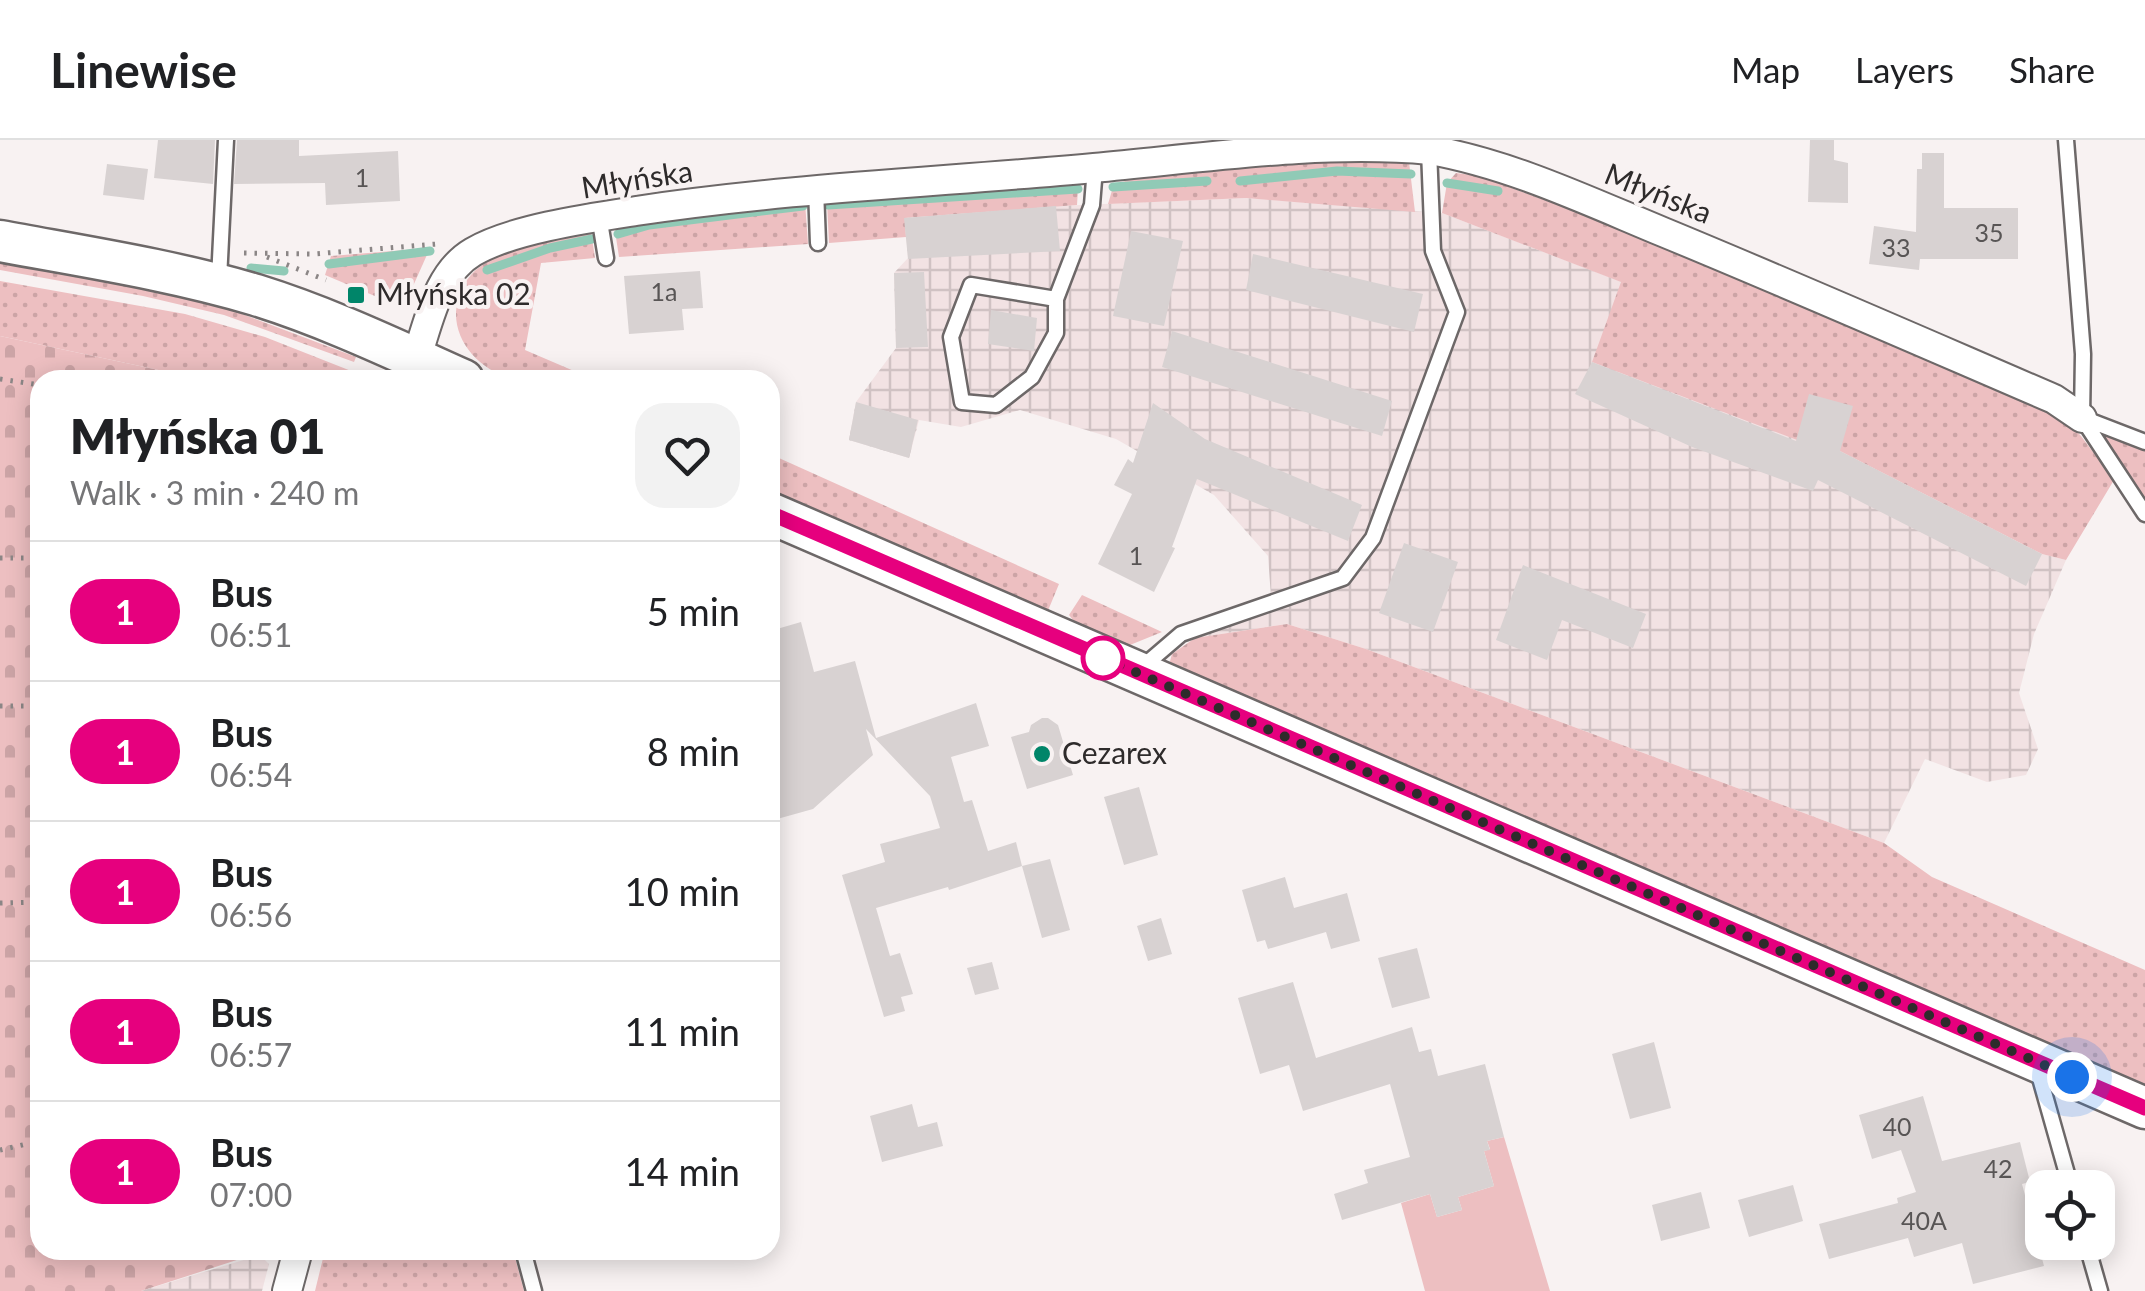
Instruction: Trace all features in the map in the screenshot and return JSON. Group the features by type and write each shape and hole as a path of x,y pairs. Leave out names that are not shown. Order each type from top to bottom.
{"street":[{"name":"Młyńska","path":"416,359 443,284 458,264 474,252 526,234 599,216 816,188 1095,168 1314,144 1386,144 1464,158 1566,192 2054,399 2082,418"},
{"path":"0,241 110,260 219,285 299,310 441,370"},
{"path":"780,517 2145,1108"},
{"path":"287,1291 295,1260"}],"lane":[{"path":"219,285 226,140"},
{"path":"2066,140 2083,354 2082,418"},
{"path":"1137,673 1181,634 1343,578 1373,538 1457,312 1433,251 1429,150"},
{"path":"1056,299 970,285 951,337 962,402 996,405 1032,377 1056,334 1056,299 1092,205 1095,168"},
{"path":"816,188 818,243"},
{"path":"599,216 606,258"},
{"name":"Młyńska","path":"2082,418 2145,442"},
{"name":"Młyńska","path":"2082,418 2145,514"},
{"path":"2035,1061 2066,1170"},
{"path":"526,1260 534,1291"},
{"path":"2091,1260 2100,1291"}],"path":[{"path":"440,250 448,242"},
{"path":"263,256 331,282"},
{"path":"0,379 30,384"},
{"path":"0,558 30,558"},
{"path":"0,706 30,706"},
{"path":"0,903 30,902"},
{"path":"0,1150 30,1143"}],"shaded area":[{"path":"1246,198 1442,213 1622,282 1593,362 1834,448 2042,554 2066,560 2034,634 2019,693 2038,749 2026,775 1987,782 1925,759 1884,843 1366,649 1287,624 1195,638 1203,619 1271,597 1268,556 1214,495 1116,439 1020,410 961,427 919,420 909,458 849,440 856,402 896,348 894,273 908,258 905,218 1056,206"},
{"path":"243,1260 265,1260 269,1264 262,1291 141,1291"}],"green space":[{"path":"1350,158 1409,162 1415,212 1246,198 1108,204 1113,187 1133,177"},
{"path":"1456,173 1479,176 1572,210 2062,416 2114,480 2066,560 2042,554 1834,448 1829,452 1592,362 1621,282 1442,213 1447,183"},
{"path":"1061,183 1078,189 1077,205 905,218 906,237 829,243 827,202"},
{"path":"805,202 808,244 619,257 615,231 643,223"},
{"path":"591,232 595,258 541,263 525,350 572,370 491,370 466,347 457,324 458,299 463,286 481,266 534,244"},
{"path":"430,248 410,293 400,302 389,302 325,275 331,256"},
{"path":"0,262 226,308 356,357 354,362 224,315 0,270"},
{"path":"0,281 185,314 265,337 349,370 158,370 0,336"},
{"path":"0,336 158,370 30,370 30,1260 237,1260 141,1291 0,1291"},
{"path":"2099,433 2145,449 2145,501"},
{"path":"780,458 1059,584 1047,613 780,495"},
{"path":"1082,595 1162,632 1130,645 1077,625 1069,615"},
{"path":"1287,624 1366,649 1884,843 1932,877 2145,970 2145,1088 1169,665 1172,654 1195,638"},
{"path":"1504,1137 1550,1291 1425,1291 1401,1203 1430,1194 1437,1217 1462,1210 1458,1197 1494,1186 1484,1151 1490,1149 1487,1141"},
{"path":"323,1260 516,1260 524,1291 315,1291"}],"building":[{"path":"158,140 215,140 213,184 154,178"},
{"path":"237,140 299,140 299,156 398,151 400,201 326,205 325,183 234,184"},
{"path":"1810,140 1834,140 1834,160 1848,163 1848,203 1808,202"},
{"path":"1922,153 1944,153 1944,208 2018,208 2018,259 1920,259 1919,270 1869,264 1874,226 1916,232 1917,169 1922,169"},
{"path":"107,164 148,169 144,200 103,195"},
{"path":"1056,206 1060,251 908,259 904,218"},
{"path":"1131,231 1183,241 1164,326 1113,316"},
{"path":"1253,254 1423,294 1414,332 1246,290"},
{"path":"700,271 703,308 682,309 684,330 629,334 624,276"},
{"path":"924,272 928,347 896,348 894,273"},
{"path":"991,310 1037,318 1034,351 988,344"},
{"path":"1172,331 1392,401 1382,436 1162,367"},
{"path":"1592,362 1796,441 1809,394 1853,406 1840,451 2042,554 2026,586 1818,480 1813,491 1692,447 1575,394"},
{"path":"856,402 918,420 909,458 849,440"},
{"path":"1153,403 1205,439 1362,505 1348,541 1197,479 1172,547 1175,548 1154,592 1098,564 1132,494 1114,485 1128,459 1133,463"},
{"path":"1404,543 1458,562 1433,632 1379,613"},
{"path":"1523,565 1646,614 1633,648 1562,620 1547,660 1496,640"},
{"path":"801,622 814,672 855,661 876,738 976,703 989,746 951,757 964,802 972,800 988,851 1016,842 1022,866 876,908 890,956 900,953 913,994 901,997 905,1011 884,1017 842,875 885,862 880,844 940,828 930,796 866,729 873,755 813,809 780,818 780,628"},
{"path":"1042,718 1058,725 1073,775 1027,789 1011,737 1029,732 1031,725"},
{"path":"1139,787 1158,855 1124,865 1104,797"},
{"path":"1050,859 1070,930 1042,938 1022,866"},
{"path":"1285,877 1294,908 1347,893 1360,941 1331,949 1326,932 1268,949 1265,940 1257,942 1242,890"},
{"path":"1161,918 1172,954 1148,961 1137,926"},
{"path":"1417,948 1430,998 1392,1008 1378,958"},
{"path":"992,962 999,989 975,995 967,968"},
{"path":"1293,982 1316,1058 1412,1027 1419,1052 1431,1049 1438,1076 1485,1064 1504,1137 1487,1141 1490,1150 1484,1151 1494,1186 1458,1197 1462,1210 1437,1217 1430,1194 1342,1220 1334,1194 1368,1183 1364,1170 1410,1157 1390,1084 1303,1111 1289,1065 1260,1074 1238,998"},
{"path":"1654,1042 1671,1108 1630,1119 1612,1054"},
{"path":"1923,1096 1942,1161 2020,1142 2027,1170 2022,1184 2025,1260 2042,1260 2044,1266 1973,1284 1962,1243 1914,1257 1908,1238 1829,1259 1819,1224 1898,1203 1897,1198 1916,1192 1901,1150 1872,1159 1859,1115"},
{"path":"912,1104 918,1127 937,1122 943,1146 882,1162 870,1116"},
{"path":"1793,1185 1803,1221 1749,1237 1738,1200"},
{"path":"1701,1192 1710,1228 1661,1241 1652,1205"}],"waterway":[{"path":"1240,181 1337,171 1411,174"},
{"path":"1113,187 1207,181"},
{"path":"1447,183 1498,191"},
{"path":"828,205 1078,189"},
{"path":"618,234 649,225 803,206"},
{"path":"487,270 550,248 592,239"},
{"path":"329,264 430,251"},
{"path":"251,268 284,271"}],"bus line":[{"name":"1","path":"780,517 2145,1108"}],"place":[{"name":"Młyńska 02","path":"356,295"},
{"name":"Cezarex","path":"1042,754"}],"route":[{"path":"1103,658 2072,1077"}]}
